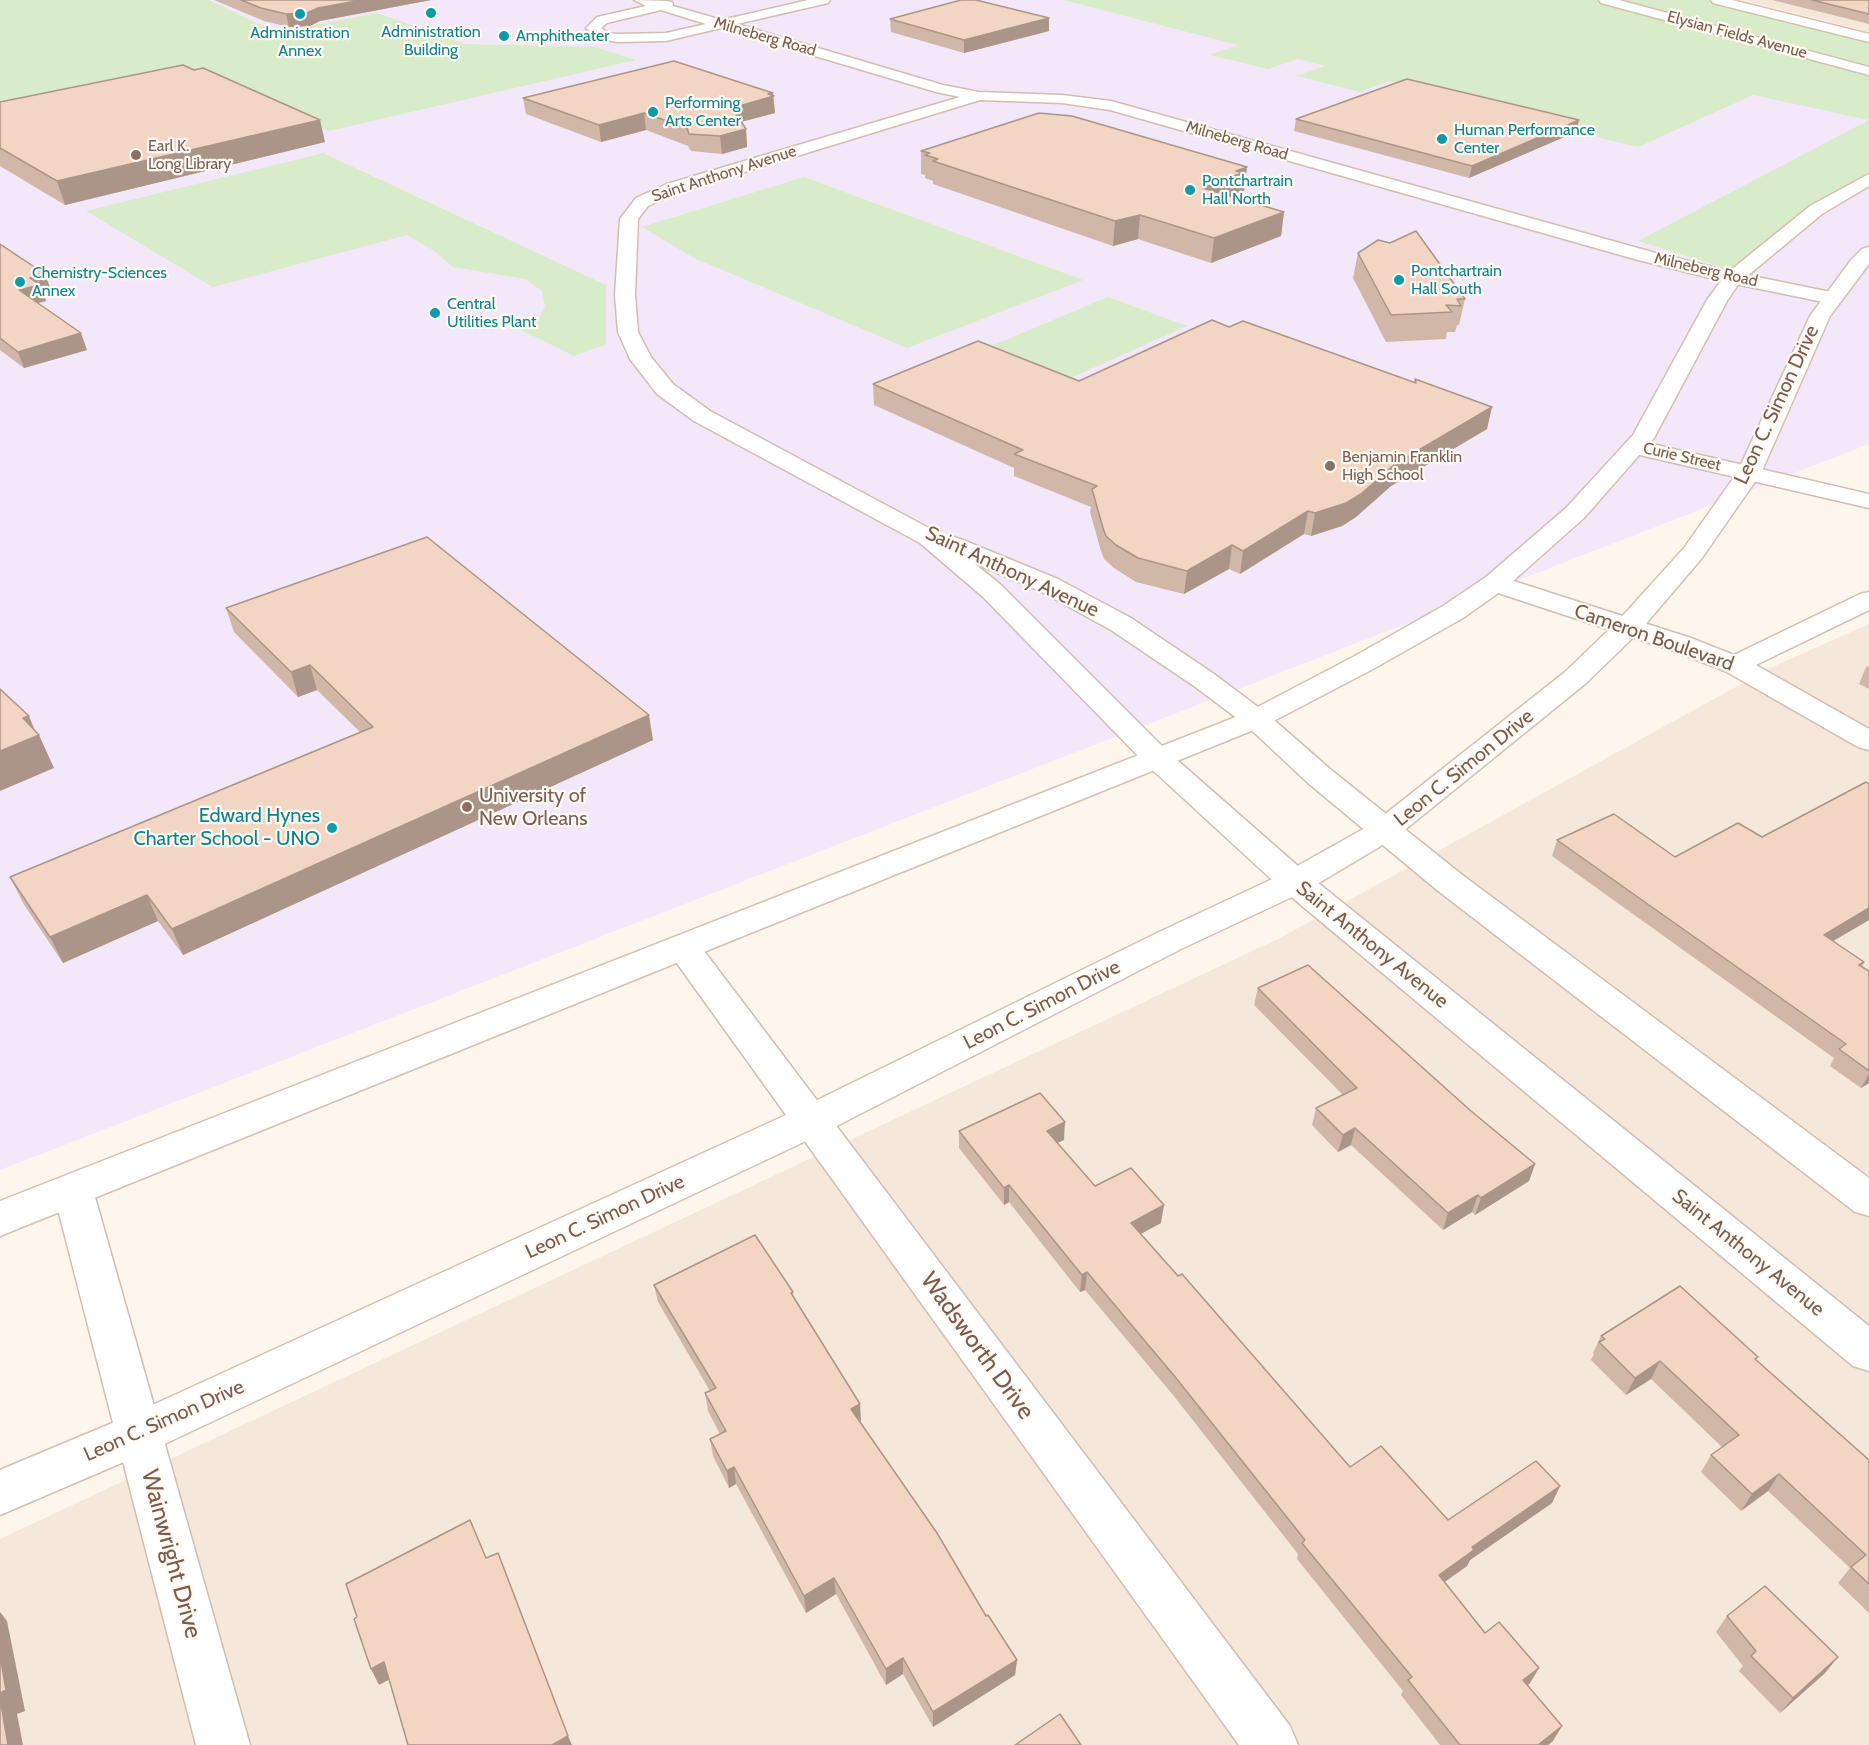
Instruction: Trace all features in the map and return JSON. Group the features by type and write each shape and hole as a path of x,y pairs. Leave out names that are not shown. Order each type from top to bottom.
{"street":[{"name":"Milneberg Road","path":"640,0 895,76 979,96 1062,99 1111,106 1645,256 1733,278 1833,298"},
{"path":"689,0 602,20 593,28 604,36 633,39 666,37 824,0"},
{"name":"Elysian Fields Avenue","path":"1605,0 1869,71"},
{"name":"Elysian Fields Avenue","path":"1717,0 1869,38"},
{"path":"1754,40 1818,26"},
{"name":"Saint Anthony Avenue","path":"979,96 673,188 642,202 629,219 625,295 628,332 642,359 665,389 702,416 929,538 992,591 1157,758 1295,882 1869,1352"},
{"path":"0,1219 1256,719 1363,663 1453,612 1495,584 1575,513 1643,438 1717,300 1733,278 1816,210 1869,179"},
{"name":"Leon C. Simon Drive","path":"0,1492 138,1434 811,1121 1168,941 1295,882 1385,830 1558,692 1628,627 1693,553 1749,472 1820,316 1869,253"},
{"name":"Curie Street","path":"1635,447 1869,501"},
{"name":"Saint Anthony Avenue","path":"895,519 1049,585 1110,618 1204,680 1256,719 1319,776 1449,882 1869,1200"},
{"name":"Cameron Boulevard","path":"1495,584 1734,664 1869,741"},
{"path":"1734,664 1869,600"},
{"name":"Wadsworth Drive","path":"683,947 1271,1745"},
{"name":"Wainwright Drive","path":"72,1190 223,1745"}],"shaded area":[{"name":"University of New Orleans","path":"0,0 1582,0 1869,80 1869,444 0,1170"},
{"path":"1742,0 1869,0 1869,32"},
{"path":"1869,624 1869,1745 0,1745 0,1539 1280,938 1772,667"}],"green space":[{"path":"0,0 209,0 276,32 377,13 465,44 595,47 636,60 329,131 197,73 0,115"},
{"path":"1063,0 1717,0 1869,38 1869,120 1753,95 1638,147 1405,90 1389,81 1360,92 1297,76 1325,66 1298,59 1268,69 1209,55 1238,45"},
{"path":"1869,120 1869,179 1742,270 1718,266 1638,241"},
{"path":"323,153 606,285 606,344 574,356 521,330 539,319 545,306 542,291 525,279 453,267 433,250 407,235 213,287 86,211"},
{"path":"804,177 1083,280 907,348 694,258 642,227"},
{"path":"1108,297 1187,326 1053,386 974,353"}],"building":[{"path":"241,0 362,0 318,8 307,13 286,14"},
{"path":"961,0 976,0 1049,18 964,40 890,19"},
{"path":"1812,0 1869,0 1869,14"},
{"path":"674,61 773,93 768,94 774,96 732,108 746,129 720,136 689,134 687,128 644,113 599,125 523,98"},
{"name":"Earl K. Long Library","path":"183,65 194,70 203,68 320,120 57,181 0,148 0,102"},
{"name":"Human Performance Center","path":"1407,79 1579,120 1472,166 1296,119"},
{"path":"1039,113 1072,116 1247,167 1236,171 1242,173 1203,188 1284,212 1214,238 1140,215 1115,221 933,161 938,159 925,155 930,153 921,151"},
{"path":"1416,231 1465,299 1457,299 1461,306 1446,305 1452,312 1391,315 1358,253 1378,240 1390,243"},
{"path":"0,244 45,274 30,278 40,285 19,290 81,333 18,352 0,338"},
{"name":"Benjamin Franklin High School","path":"1212,320 1229,327 1243,321 1416,383 1415,379 1492,407 1395,464 1361,494 1346,503 1315,513 1308,511 1243,551 1232,545 1187,571 1138,558 1106,536 1092,489 1097,486 1014,454 1023,450 873,384 978,341 1079,381"},
{"name":"Edward Hynes Charter School - UNO","path":"427,537 649,715 172,929 147,895 50,937 10,877 373,727 310,665 291,672 226,608"},
{"path":"0,689 29,716 23,718 39,735 0,751"},
{"path":"1866,782 1869,784 1869,908 1824,935 1864,962 1859,965 1869,971 1869,1071 1839,1049 1846,1044 1557,840 1614,814 1675,857 1738,823 1762,837"},
{"path":"1308,965 1471,1111 1535,1164 1481,1198 1478,1195 1448,1213 1355,1128 1343,1135 1316,1108 1357,1088 1258,988"},
{"path":"1040,1093 1065,1122 1047,1131 1095,1186 1131,1168 1164,1205 1131,1223 1178,1276 1182,1274 1350,1467 1381,1446 1448,1520 1536,1461 1560,1486 1472,1547 1474,1550 1439,1575 1485,1633 1499,1622 1539,1668 1523,1680 1562,1726 1538,1745 1460,1745 1408,1680 1412,1677 1302,1543 1305,1540 1176,1378 1087,1272 1082,1275 1009,1185 1004,1188 959,1131"},
{"path":"755,1235 793,1292 791,1293 860,1404 851,1409 937,1533 986,1616 988,1615 1017,1660 933,1712 903,1658 886,1669 834,1578 804,1596 734,1467 727,1471 710,1439 726,1431 705,1393 716,1388 654,1285"},
{"path":"1680,1286 1758,1357 1755,1359 1869,1460 1869,1584 1851,1567 1866,1555 1779,1474 1752,1494 1711,1455 1739,1435 1660,1361 1635,1378 1599,1342 1605,1339 1601,1336"},
{"path":"470,1520 486,1558 498,1553 568,1736 552,1745 408,1745 384,1662 371,1669 354,1619 357,1617 346,1584"},
{"path":"1765,1586 1838,1657 1793,1698 1751,1656 1756,1651 1727,1616"},
{"path":"0,1655 6,1690 0,1693"},
{"path":"0,1698 8,1745 0,1745"},
{"path":"1060,1714 1081,1745 1015,1745"}],"place":[{"name":"Administration Building","path":"431,13"},
{"name":"Administration Annex","path":"300,14"},
{"name":"Amphitheater","path":"504,36"},
{"name":"Performing Arts Center","path":"653,112"},
{"name":"Human Performance Center","path":"1442,139"},
{"name":"Earl K. Long Library","path":"136,155"},
{"name":"Pontchartrain Hall North","path":"1190,190"},
{"name":"Pontchartrain Hall South","path":"1399,280"},
{"name":"Chemistry-Sciences Annex","path":"20,282"},
{"name":"Central Utilities Plant","path":"435,313"},
{"name":"Benjamin Franklin High School","path":"1330,466"},
{"name":"University of New Orleans","path":"467,807"},
{"name":"Edward Hynes Charter School - UNO","path":"332,828"}]}
